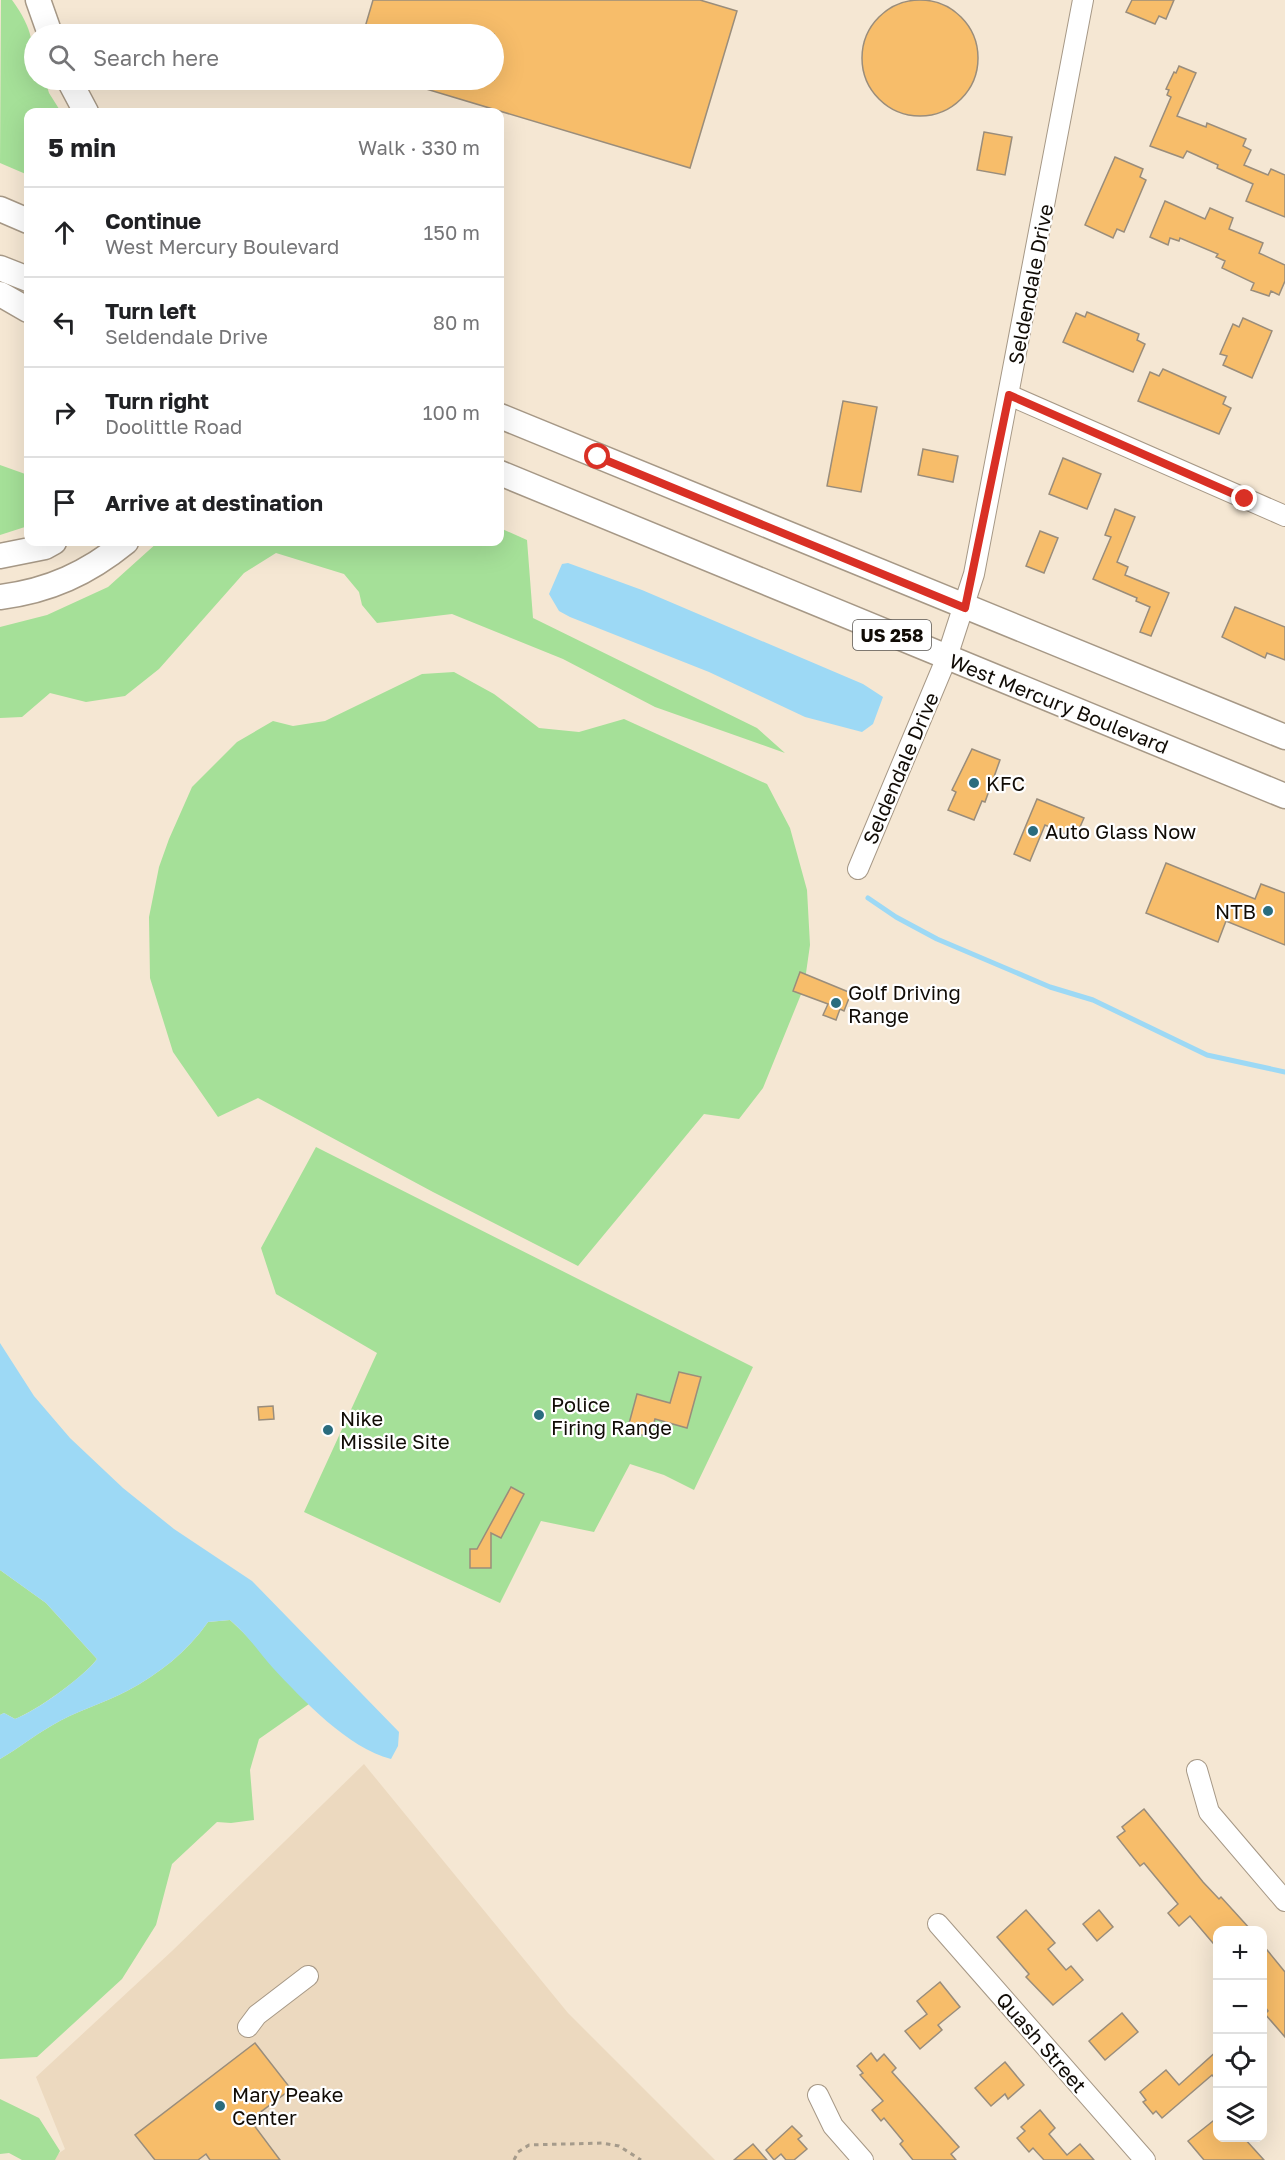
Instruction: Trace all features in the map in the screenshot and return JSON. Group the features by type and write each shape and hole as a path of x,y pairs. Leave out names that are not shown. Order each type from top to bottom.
{"main road":[{"path":"38,0 46,24"},
{"path":"74,90 84,108"},
{"path":"0,209 24,219"},
{"path":"0,268 24,277"},
{"path":"0,294 24,308"},
{"name":"US 258","path":"504,418 1285,737"},
{"name":"West Mercury Boulevard","path":"504,476 1285,796"},
{"path":"0,556 47,546"},
{"path":"0,597 55,586 86,571 120,546"}],"street":[{"name":"Seldendale Drive","path":"858,869 947,657 965,608 1009,395 1083,0"},
{"path":"1009,395 1285,516"},
{"path":"1197,1770 1209,1812 1285,1901"},
{"name":"Quash Street","path":"938,1924 1145,2160"},
{"path":"248,2027 257,2015 308,1976"},
{"path":"819,2095 833,2126 863,2160"}],"path":[{"path":"514,2160 518,2152 529,2145 591,2143 619,2146 641,2160"}],"shaded area":[{"path":"364,1764 568,2013 715,2160 49,2160 65,2149 36,2077 172,1951"}],"green space":[{"path":"1,0 12,0 26,24 24,90 48,90 58,108 24,108 24,173 0,163"},
{"path":"0,465 24,474 24,527 0,535"},
{"path":"504,530 527,540 533,618 757,728 785,753 655,707 563,659 452,614 377,623 362,605 359,592 344,574 276,553 244,573 159,669 125,696 86,702 50,693 22,717 0,718 0,627 47,615 108,587 154,546 504,546"},
{"path":"454,672 494,694 539,728 579,732 624,719 767,784 790,828 807,890 810,945 804,987 763,1088 739,1119 704,1114 578,1266 433,1192 258,1098 218,1117 173,1052 150,978 149,917 159,867 192,787 237,742 273,721 293,726 325,721 422,674"},
{"name":"Police Firing Range","path":"316,1147 753,1367 694,1490 664,1475 630,1464 594,1532 541,1521 500,1603 304,1512 377,1353 276,1294 261,1248"},
{"path":"0,1570 46,1603 97,1659 82,1675 59,1693 15,1719 4,1713 0,1715"},
{"path":"230,1620 309,1704 259,1739 250,1770 254,1820 217,1822 172,1864 156,1925 122,1979 37,2057 0,2059 0,1759 60,1721 118,1696 150,1677 182,1653 208,1622"},
{"path":"0,2099 39,2118 60,2151 55,2160 22,2160 9,2153 0,2154"}],"water":[{"path":"568,563 642,590 863,684 883,697 873,724 862,732 805,717 709,672 570,617 559,611 549,594 562,564"},
{"path":"0,1343 34,1396 70,1438 123,1488 174,1529 252,1581 399,1732 398,1746 391,1759 359,1745 327,1721 285,1681 230,1620 208,1622 182,1653 150,1677 118,1696 60,1721 0,1759 0,1715 4,1713 15,1719 35,1709 71,1684 97,1659 46,1603 0,1570"}],"building":[{"path":"373,0 700,0 737,11 690,168 504,112 504,108 490,108 429,90 504,90 504,24 366,24"},
{"path":"920,0 942,5 961,17 973,36 978,58 973,80 961,99 942,111 920,116 898,111 879,99 867,80 862,58 867,36 879,17 898,5"},
{"path":"1132,0 1174,0 1166,19 1159,16 1155,24 1126,12"},
{"path":"1179,66 1196,73 1177,116 1206,127 1207,123 1246,139 1243,146 1251,150 1244,165 1268,175 1271,169 1285,175 1285,217 1246,201 1253,184 1217,168 1218,165 1187,151 1183,158 1150,146 1171,97 1167,95 1169,90 1166,89"},
{"path":"984,132 1012,137 1005,175 977,170"},
{"path":"1115,157 1143,169 1140,177 1146,180 1124,232 1117,229 1113,238 1085,225"},
{"path":"1165,201 1205,219 1210,208 1233,218 1229,229 1263,243 1259,253 1285,265 1285,281 1279,295 1271,291 1269,296 1251,290 1254,283 1222,268 1225,261 1216,257 1218,254 1180,238 1179,241 1170,238 1168,245 1150,237"},
{"path":"1087,312 1139,334 1137,340 1145,344 1133,372 1063,342 1076,313 1085,317"},
{"path":"1243,318 1272,331 1252,378 1223,365 1227,356 1220,354 1233,324 1239,327"},
{"path":"1163,369 1226,397 1223,404 1231,408 1219,434 1138,401 1150,372 1159,376"},
{"path":"843,401 877,407 861,492 827,486"},
{"path":"923,449 958,456 953,482 918,475"},
{"path":"1063,458 1101,474 1087,509 1049,494"},
{"path":"1115,509 1135,517 1117,562 1128,567 1125,575 1169,593 1151,636 1140,632 1150,607 1136,601 1137,598 1093,579 1111,537 1105,535"},
{"path":"1040,531 1058,538 1044,573 1026,566"},
{"path":"1235,607 1285,627 1285,660 1267,653 1265,658 1222,637"},
{"name":"KFC","path":"972,749 1000,760 985,802 982,801 974,820 948,810 956,792 952,790"},
{"name":"Auto Glass Now","path":"1037,799 1084,818 1075,838 1045,825 1030,861 1014,854"},
{"path":"1166,863 1255,899 1261,884 1285,893 1285,945 1226,921 1218,942 1146,913"},
{"path":"800,972 851,993 844,1011 840,1009 836,1020 823,1015 828,1004 793,991"},
{"path":"679,1372 701,1377 687,1428 655,1419 650,1437 627,1431 637,1394 670,1403"},
{"path":"273,1406 274,1419 259,1420 258,1407"},
{"path":"511,1487 524,1494 501,1538 491,1533 491,1568 470,1568 470,1549 477,1549"},
{"path":"1144,1809 1203,1882 1219,1899 1221,1897 1247,1926 1213,1926 1213,1943 1190,1916 1179,1926 1168,1913 1178,1904 1144,1863 1140,1866 1117,1837 1125,1831 1122,1827"},
{"path":"1026,1910 1055,1943 1048,1949 1066,1970 1071,1966 1083,1980 1053,2005 1026,1977 1029,1974 997,1937"},
{"path":"1099,1910 1113,1927 1097,1941 1083,1924"},
{"path":"1267,1950 1285,1972 1285,2037 1267,2016"},
{"path":"940,1982 960,2007 938,2025 942,2030 920,2049 905,2031 927,2014 917,2001"},
{"path":"1122,2013 1138,2032 1105,2060 1089,2041"},
{"name":"Mary Peake Center","path":"255,2043 291,2089 250,2120 280,2160 210,2160 206,2154 198,2160 155,2160 135,2135"},
{"path":"871,2053 877,2061 884,2054 896,2068 892,2072 959,2147 951,2154 956,2160 913,2160 900,2144 903,2141 884,2118 881,2121 872,2110 883,2101 860,2075 863,2073 857,2066"},
{"path":"1213,2054 1213,2076 1162,2118 1156,2111 1153,2114 1143,2102 1146,2100 1140,2092 1166,2070 1179,2085"},
{"path":"1005,2062 1024,2085 1008,2099 1005,2094 991,2106 975,2088"},
{"path":"1040,2110 1055,2128 1049,2134 1067,2155 1080,2144 1094,2160 1044,2160 1033,2148 1029,2152 1017,2138 1025,2131 1021,2127"},
{"path":"1213,2121 1213,2142 1248,2142 1264,2160 1204,2160 1188,2141"},
{"path":"792,2126 802,2136 798,2139 807,2149 794,2160 786,2160 781,2154 774,2160 766,2150"},
{"path":"753,2144 767,2160 734,2160"}],"waterway":[{"path":"868,898 896,917 937,939 1050,987 1093,1000 1207,1055 1285,1072"}],"place":[{"name":"KFC","path":"974,783"},
{"name":"Auto Glass Now","path":"1033,831"},
{"name":"NTB","path":"1268,911"},
{"name":"Golf Driving Range","path":"836,1003"},
{"name":"Police Firing Range","path":"539,1415"},
{"name":"Nike Missile Site","path":"328,1430"},
{"name":"Mary Peake Center","path":"220,2106"}],"route":[{"path":"598,457 965,608 974,574 1009,395 1245,499"}]}
